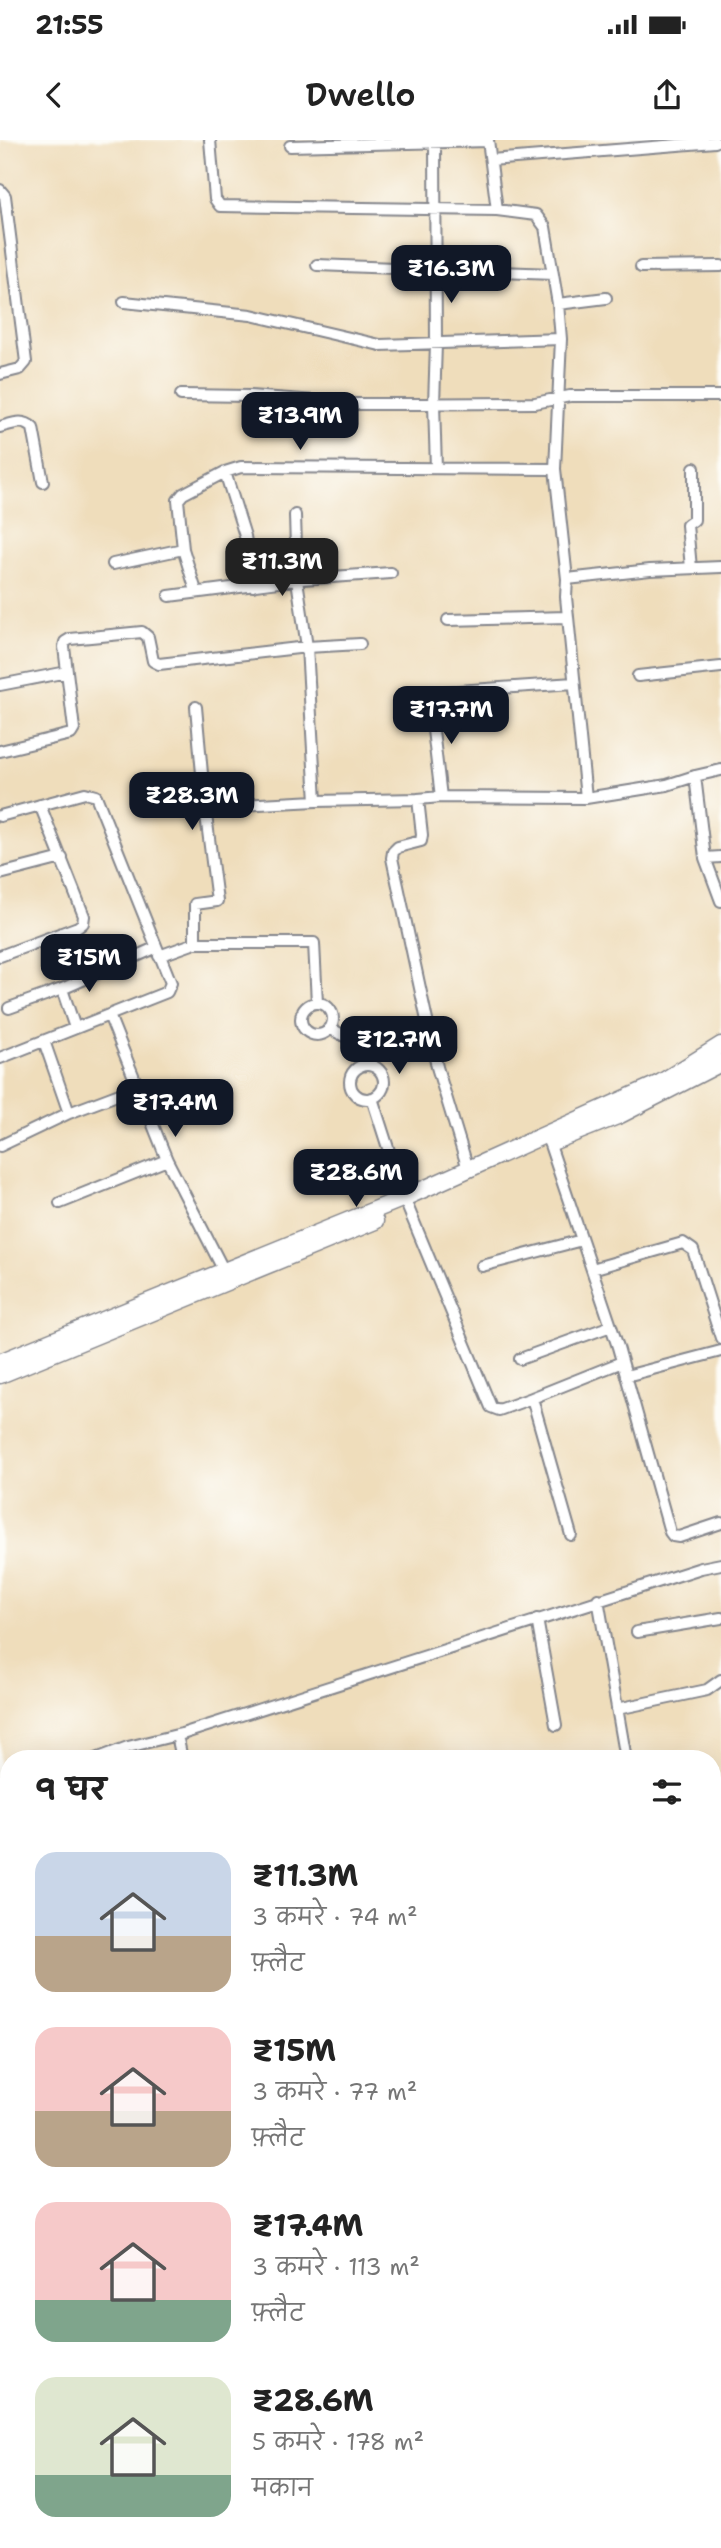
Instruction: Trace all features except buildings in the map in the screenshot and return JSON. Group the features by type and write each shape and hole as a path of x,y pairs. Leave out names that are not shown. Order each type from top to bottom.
{"street":[{"path":"210,140 215,199 220,206 497,210 536,215 542,220 558,304 561,339 556,398 555,470 567,579 567,617 573,683 586,797"},
{"path":"289,146 488,141 497,210"},
{"path":"435,142 436,468"},
{"path":"491,160 596,145 715,142"},
{"path":"0,190 5,196 26,362 20,369 0,374"},
{"path":"317,265 553,274"},
{"path":"641,267 721,267"},
{"path":"558,304 606,298"},
{"path":"124,302 251,314 380,345 561,339"},
{"path":"181,395 250,396 355,404 535,403 556,398 721,396"},
{"path":"0,427 22,422 33,428 43,482"},
{"path":"196,591 183,549 178,500 183,494 225,472 241,467 555,470"},
{"path":"691,568 687,525 694,520 694,468"},
{"path":"225,472 245,536 253,586"},
{"path":"295,515 297,580 307,647 316,801"},
{"path":"113,564 183,549"},
{"path":"567,579 721,567"},
{"path":"169,596 297,580 391,573"},
{"path":"448,620 567,617"},
{"path":"0,751 71,734 74,729 65,642 71,639 145,634 153,661 159,664 307,647 360,644"},
{"path":"638,676 721,667"},
{"path":"0,685 66,672"},
{"path":"440,797 430,705 433,697 443,692 573,683"},
{"path":"195,943 195,904 217,901 196,707"},
{"path":"205,807 440,797 586,797 667,785 721,771"},
{"path":"695,776 705,858 721,901"},
{"path":"0,817 85,793 96,796 171,983 167,992 0,1058"},
{"path":"418,799 421,841 398,847 392,858 437,1067 468,1169"},
{"path":"0,956 83,923 84,916 40,805"},
{"path":"705,858 721,857"},
{"path":"0,874 62,858"},
{"path":"9,1008 157,952 195,943 314,943 317,1003"},
{"path":"62,989 75,1028"},
{"path":"309,1005 324,1005 331,1013 330,1028 316,1034 303,1027 302,1012 309,1005"},
{"path":"109,1015 167,1160 224,1271"},
{"path":"330,1028 356,1042 366,1064"},
{"path":"44,1041 69,1114"},
{"path":"0,1375 406,1202 548,1138 660,1083 721,1045"},
{"path":"0,1362 224,1271 406,1202 468,1169 548,1138 620,1115 721,1063"},
{"path":"366,1064 376,1067 384,1082 381,1092 372,1098 360,1098 349,1084 351,1073 360,1065 366,1064"},
{"path":"0,1146 69,1114 138,1087"},
{"path":"372,1098 406,1202 491,1407 499,1410 622,1362"},
{"path":"548,1138 611,1325 670,1532 679,1537 721,1523"},
{"path":"60,1203 167,1160"},
{"path":"482,1266 582,1240"},
{"path":"592,1269 683,1243 688,1244 694,1250 721,1338"},
{"path":"520,1359 611,1325"},
{"path":"626,1376 721,1351"},
{"path":"532,1398 571,1535"},
{"path":"120,1750 177,1735 537,1619 721,1564"},
{"path":"598,1600 624,1750"},
{"path":"637,1632 721,1618"},
{"path":"537,1619 556,1725"},
{"path":"617,1709 707,1690 721,1680"},
{"path":"177,1735 180,1750"}]}
